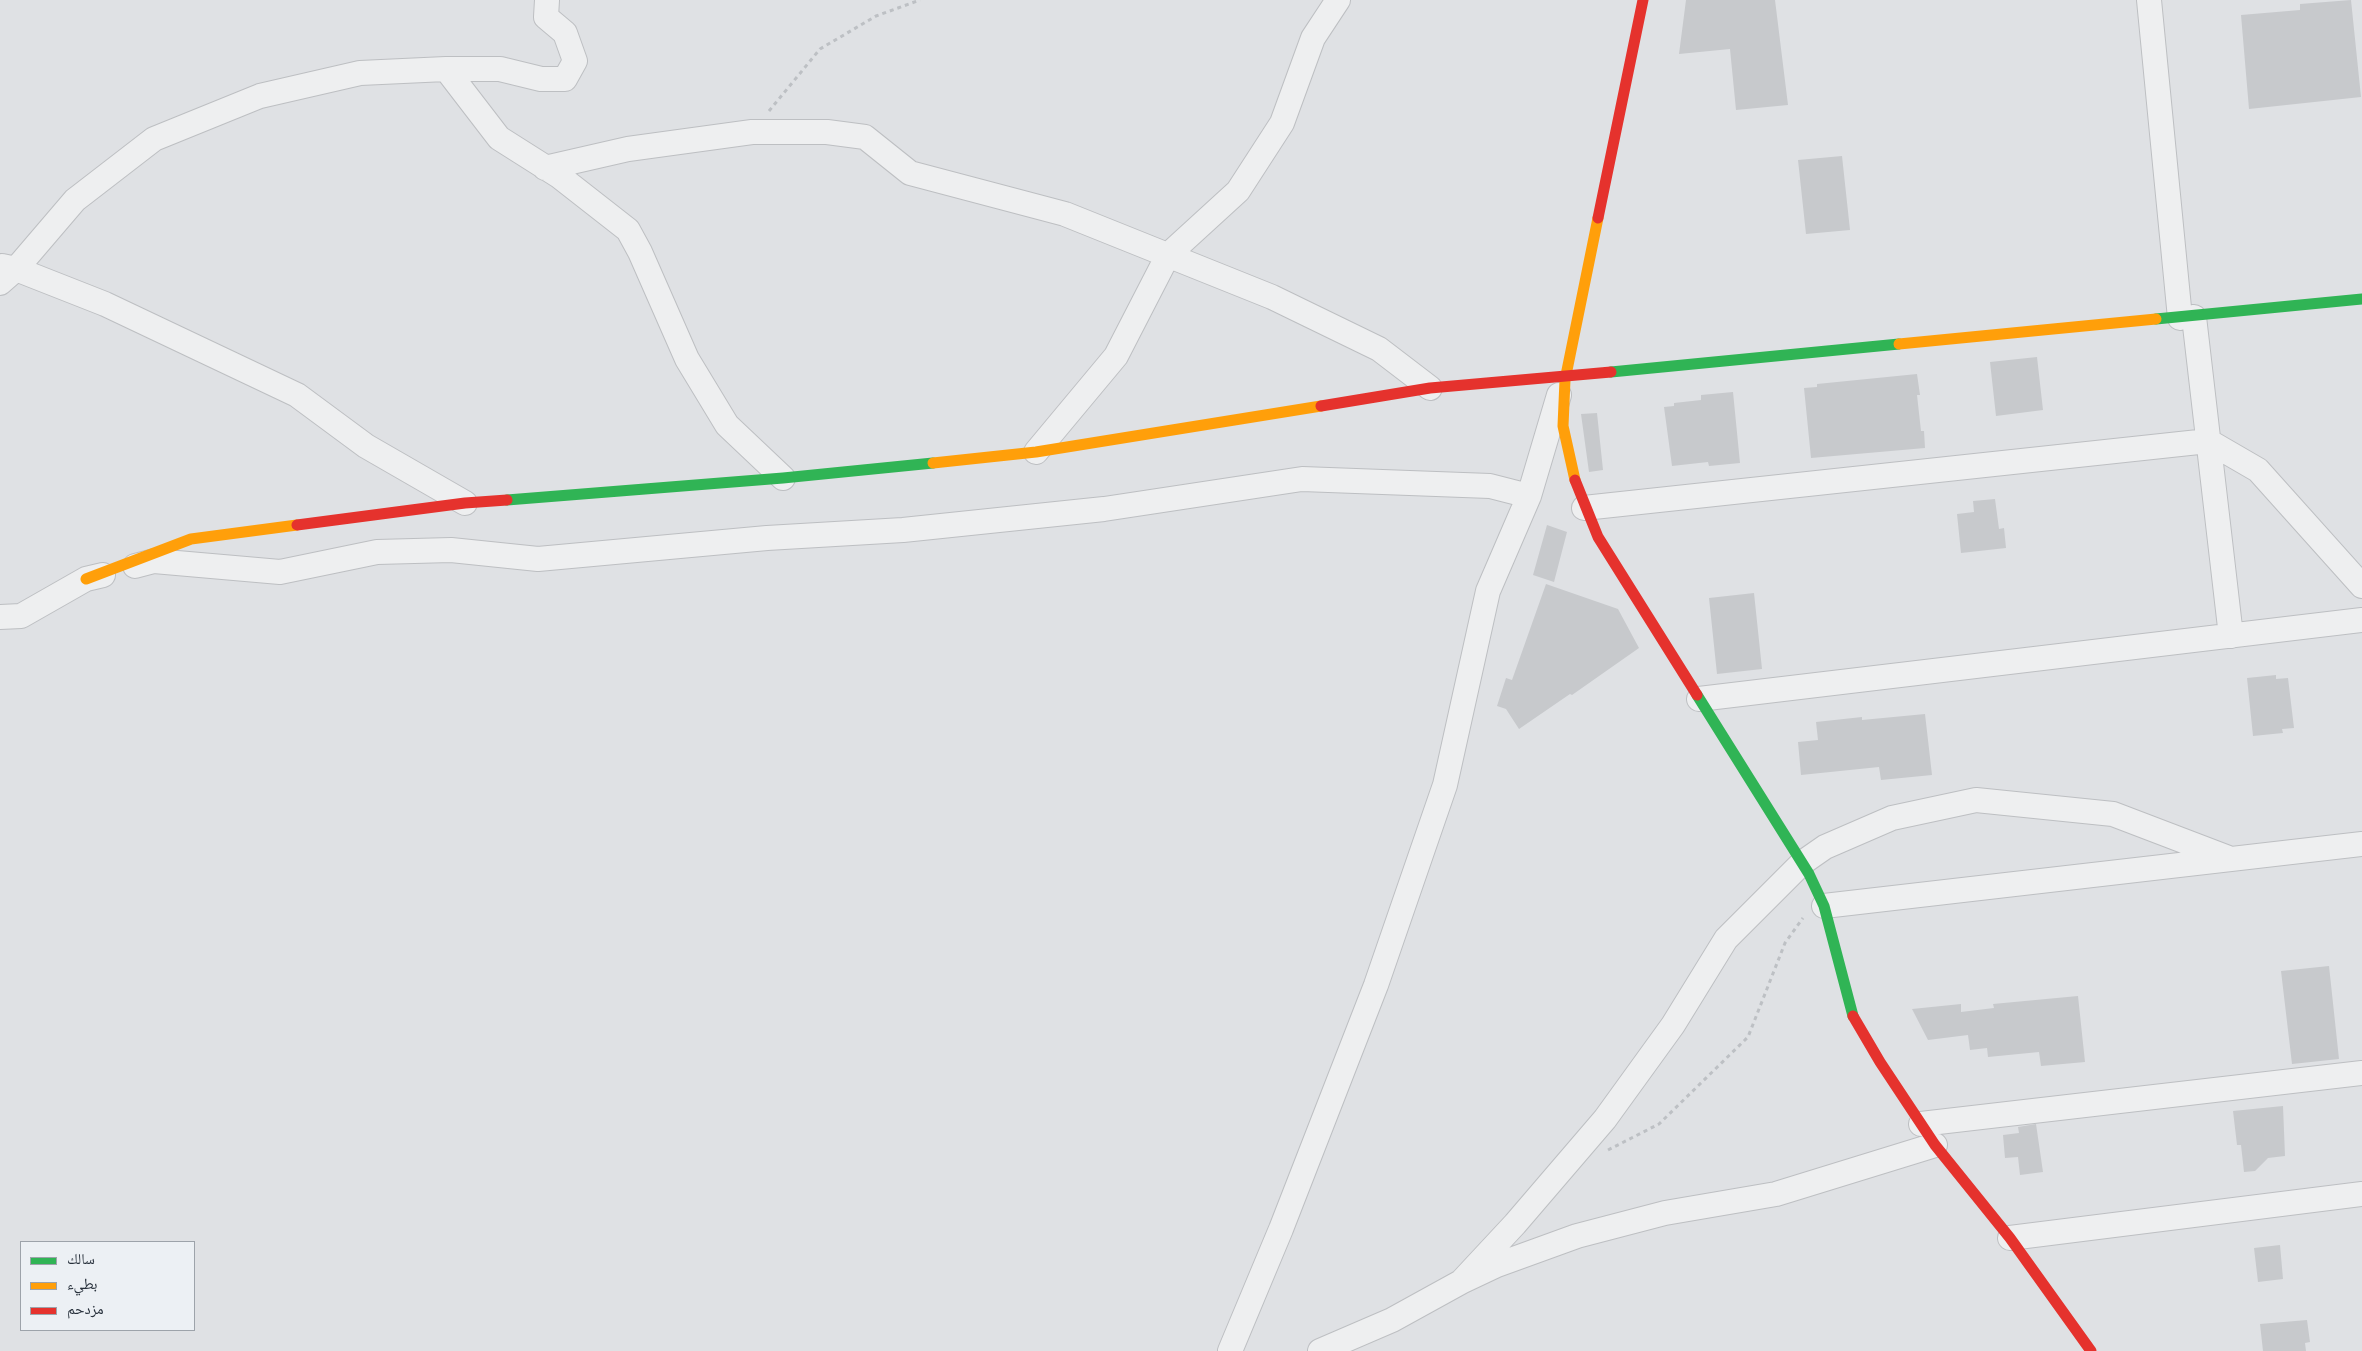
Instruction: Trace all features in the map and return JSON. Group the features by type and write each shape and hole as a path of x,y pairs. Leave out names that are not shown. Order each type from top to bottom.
{"street":[{"path":"465,503 366,446 297,395 105,304 5,272 75,200 154,139 269,94 360,73 446,69 500,70 541,79 565,79 575,61 565,33 546,18 547,0"},
{"path":"1036,452 1116,356 1168,255 1238,191 1282,123 1313,38 1338,0"},
{"path":"1230,1351 1282,1229 1376,986 1445,785 1488,591 1529,496 1570,358 1643,0"},
{"path":"2149,0 2187,318 2208,441 2231,636"},
{"path":"446,69 499,138 545,168 628,230 640,252 686,359 727,425 783,478"},
{"path":"545,168 628,149 752,132 827,132 865,136 910,173 1065,214 1272,298 1379,349 1430,388"},
{"path":"0,617 21,616 86,579 191,539 465,503 783,478 1036,452 1430,388 2187,318 2362,299"},
{"path":"1564,377 1566,445 1571,469 1584,508 1598,537 1802,863 1821,902 1852,1014 1935,1145 2010,1238 2091,1351"},
{"path":"1584,508 2208,441 2258,470 2362,586"},
{"path":"86,579 154,561 280,572 378,552 451,550 538,560 766,538 903,530 970,521 1104,509 1302,479 1490,486 1529,496"},
{"path":"1699,699 2362,620"},
{"path":"1461,1282 1515,1224 1605,1119 1673,1024 1726,939 1802,863 1825,847 1892,818 1976,800 2113,814 2231,859"},
{"path":"1821,902 2362,844"},
{"path":"1921,1124 2362,1073"},
{"path":"1320,1351 1392,1320 1461,1282 1534,1250 1577,1236 1665,1213 1784,1192 1935,1145"},
{"path":"2010,1238 2362,1194"}],"path":[{"path":"752,132 820,49 876,16 920,0"},
{"path":"1607,1151 1659,1124 1748,1038 1785,943 1821,902"}],"building":[{"path":"1686,0 1775,0 1788,105 1736,110 1730,49 1679,54"},
{"path":"2351,0 2361,97 2249,109 2241,15 2300,10 2300,4"},
{"path":"1842,156 1850,230 1806,234 1798,160"},
{"path":"2037,357 2043,410 1996,416 1990,362"},
{"path":"1917,374 1920,395 1917,395 1921,431 1924,431 1925,448 1811,458 1804,388 1817,387 1817,384"},
{"path":"1733,392 1740,463 1709,466 1708,462 1672,466 1664,407 1674,406 1674,403 1701,400 1701,395"},
{"path":"1597,413 1603,470 1589,472 1581,414"},
{"path":"1995,499 1999,529 2004,528 2006,548 1961,553 1957,514 1974,512 1973,501"},
{"path":"1547,525 1567,532 1554,582 1533,575"},
{"path":"1546,584 1618,609 1639,648 1519,729 1506,709 1497,706 1506,678 1512,680"},
{"path":"1754,593 1762,669 1717,674 1709,598"},
{"path":"2276,675 2276,679 2288,678 2294,728 2282,729 2283,733 2253,736 2247,678"},
{"path":"1925,714 1932,775 1881,780 1879,767 1801,775 1798,742 1818,740 1816,722 1862,717 1862,720"},
{"path":"2329,966 2339,1059 2292,1064 2281,971"},
{"path":"2078,996 2085,1062 2041,1066 2039,1052 1988,1057 1987,1048 1970,1050 1968,1035 1928,1040 1912,1009 1961,1004 1961,1012 1994,1008 1993,1004"},
{"path":"2283,1106 2285,1156 2268,1158 2255,1171 2244,1172 2241,1145 2237,1145 2233,1111"},
{"path":"2036,1124 2043,1172 2020,1175 2018,1157 2005,1158 2003,1135 2019,1133 2018,1127"},
{"path":"2280,1245 2283,1279 2258,1282 2254,1248"},
{"path":"2307,1320 2310,1342 2305,1343 2306,1351 2263,1351 2260,1324"}],"traffic: fast":[{"path":"2156,319 2362,299"},
{"path":"1611,372 1899,344"},
{"path":"507,500 783,478 933,463"},
{"path":"1697,695 1809,874 1824,906 1853,1016"}],"traffic: slow":[{"path":"1575,480 1563,426 1565,380 1598,218"},
{"path":"1899,344 2156,319"},
{"path":"933,463 1036,452 1321,406"},
{"path":"86,579 191,539 297,525"}],"traffic: jam":[{"path":"1598,218 1643,0"},
{"path":"1321,406 1430,388 1611,372"},
{"path":"1575,480 1598,537 1697,695"},
{"path":"297,525 465,503 507,500"},
{"path":"1853,1016 1880,1062 1935,1145 2010,1238 2091,1351"}]}
